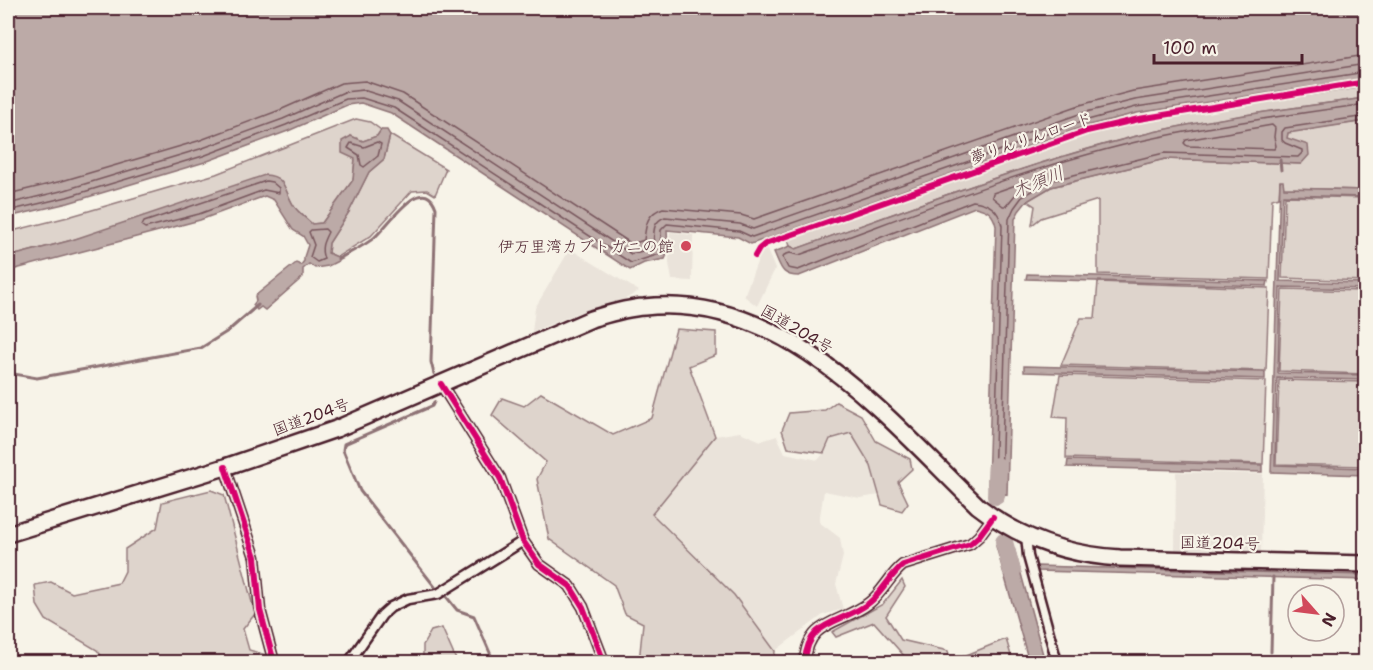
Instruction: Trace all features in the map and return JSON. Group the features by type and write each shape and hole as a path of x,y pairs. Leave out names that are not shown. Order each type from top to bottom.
{"highway":[{"name":"国道204号","path":"8,534 225,467 336,429 591,319 621,310 645,306 668,306 735,316 790,341 841,376 870,401 993,518 1026,535 1065,550 1093,556 1365,564"}],"street":[{"path":"441,384 500,478 523,541 539,564 570,586 583,607 604,663"},
{"path":"225,467 255,557 260,610 274,663"},
{"path":"805,663 806,648 818,631 867,605 903,565 970,544 980,536 993,518"},
{"path":"1026,535 1028,556 1057,663"},
{"path":"349,663 382,615 391,607 408,599 438,594 523,541"}],"shaded area":[{"path":"1365,87 1365,98 1219,119 1161,130 1089,148 1005,175 796,249 790,246 788,240 1090,134 1141,121"},
{"path":"356,119 370,122 381,130 377,136 363,141 351,136 355,158 353,180 322,223 312,224 294,207 283,184 8,257 8,232 216,174"},
{"path":"1365,121 1365,190 1283,188 1280,181 1279,197 1272,199 1269,279 1098,274 1098,200 1041,218 1032,225 1035,206 1027,201 1051,187 1165,159 1301,164 1287,138 1288,132"},
{"path":"390,135 446,169 435,195 427,190 412,191 371,236 337,257 328,253 329,243 349,212 369,172 384,159"},
{"path":"1285,196 1365,198 1365,281 1282,278"},
{"path":"670,232 693,235 692,281 672,280 669,263"},
{"path":"570,249 639,291 622,301 580,312 532,332 535,308"},
{"path":"767,250 775,269 757,306 744,296 761,252"},
{"path":"1098,282 1269,288 1266,371 1061,365 1081,318 1095,318"},
{"path":"1282,289 1365,291 1365,374 1279,371"},
{"path":"676,329 716,332 716,355 689,366 715,436 652,514 734,595 775,651 774,662 639,662 643,623 625,614 614,585 549,539 537,479 546,462 492,415 502,398 524,406 541,393 613,435 652,418"},
{"path":"1060,375 1266,381 1263,464 1066,458 1067,418 1053,417"},
{"path":"1279,380 1365,382 1365,466 1276,464"},
{"path":"836,402 861,415 876,441 910,459 912,469 898,482 908,503 902,511 882,505 871,466 851,433 830,439 824,453 788,448 782,430 789,413 825,410"},
{"path":"740,432 761,441 777,436 785,453 818,460 830,439 851,433 871,466 879,495 860,498 824,491 819,522 840,538 843,556 836,584 843,609 823,615 775,651 734,595 652,513 715,436"},
{"path":"1176,472 1263,474 1261,553 1175,551"},
{"path":"211,490 224,495 255,614 243,629 249,650 266,655 267,662 106,662 97,650 46,620 37,605 35,585 51,582 72,593 119,583 125,571 125,549 157,528 162,502"},
{"path":"902,580 905,587 886,616 901,640 948,651 951,662 902,662 906,658 874,622 836,637 832,632 883,604"},
{"path":"442,628 457,662 423,662 423,645 431,631"},
{"path":"1006,639 1013,662 955,662 954,660"}],"water":[{"path":"8,8 1365,8 1365,78 1137,113 1085,126 751,244 738,237 667,230 668,252 665,259 644,263 630,270 391,113 361,103 347,105 288,131 205,162 68,203 8,217"},
{"path":"1365,98 1365,121 1288,133 1287,138 1308,145 1309,155 1301,164 1165,159 1051,187 1027,201 1015,219 1007,495 988,485 996,226 989,213 975,207 799,276 785,272 774,252 790,246 796,249 1005,175 1090,148 1162,130 1220,119"},
{"path":"381,130 387,130 390,135 384,159 369,172 349,212 329,243 328,253 342,259 328,266 315,268 309,264 303,269 303,277 265,310 261,307 257,310 253,305 256,301 255,296 296,263 301,265 308,245 303,236 293,230 274,200 265,196 200,220 8,271 8,257 72,240 265,175 277,178 281,182 296,209 312,224 322,223 353,180 355,159 342,153 342,141 351,136 363,141 377,136"},
{"path":"1280,181 1283,181 1284,188 1365,190 1365,197 1283,195 1280,281 1365,283 1366,289 1280,287 1278,373 1365,375 1366,380 1277,378 1275,465 1365,468 1365,475 1271,472"},
{"path":"1027,274 1268,281 1267,286 1026,279"},
{"path":"1024,366 1265,372 1265,379 1024,372"},
{"path":"1068,460 1262,465 1262,472 1067,467"},
{"path":"996,546 1014,548 1045,662 1029,662"},
{"path":"1036,566 1365,575 1366,580 1037,571"}],"waterway":[{"path":"1280,160 1281,170"},
{"path":"338,259 371,240 406,204 415,198 423,195 430,198 436,208 431,362 434,374"},
{"path":"8,373 37,378 201,348 228,331 258,305"},
{"path":"434,402 432,406 344,444 343,450 360,491 435,587"},
{"name":"木須川","path":"996,496 997,466"},
{"name":"木須川","path":"1004,542 1012,571"},
{"path":"1271,652 1273,577"},
{"path":"445,595 457,610 474,616 494,662"}],"cycle path":[{"name":"夢りんりんロード","path":"755,256 765,244 1087,131 1139,119 1366,82"},
{"path":"441,384 500,478 523,541 539,564 570,586 583,607 604,662"},
{"path":"225,467 255,557 260,610 274,662"},
{"path":"805,662 807,648 819,630 869,603 903,565 970,544 993,517"}],"place":[{"name":"伊万里湾カブトガニの館","path":"686,246"}]}
